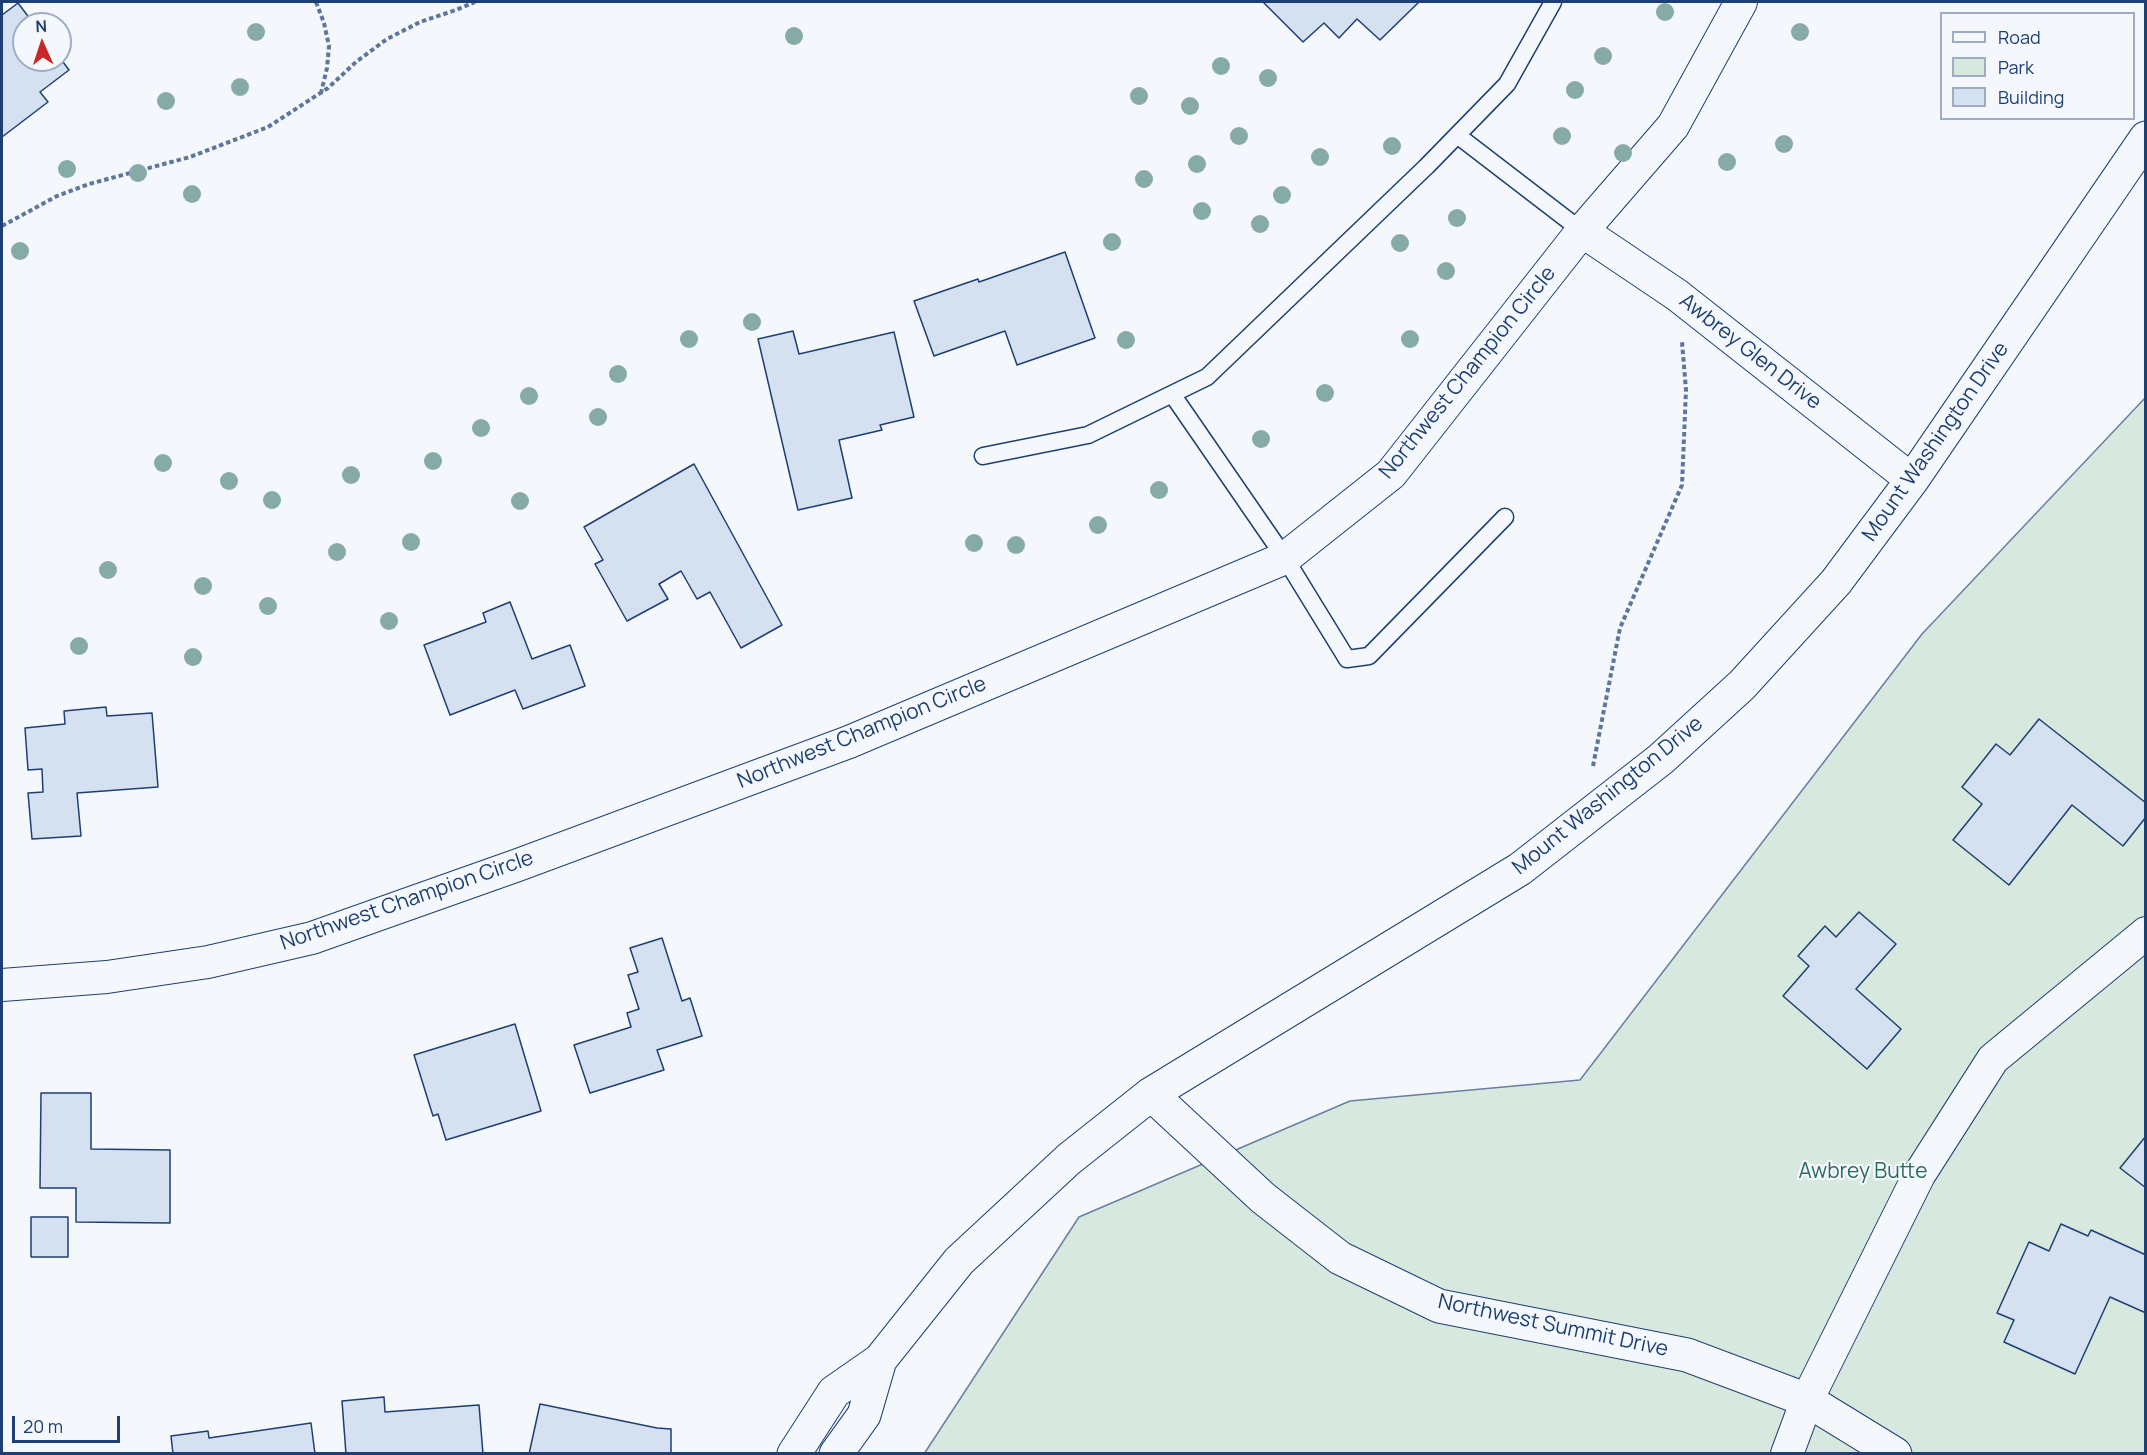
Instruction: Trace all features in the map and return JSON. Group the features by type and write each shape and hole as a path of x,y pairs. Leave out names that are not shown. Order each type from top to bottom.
{"main road":[{"name":"Mount Washington Drive","path":"794,1454 834,1392 880,1360 959,1262 1069,1159 1151,1094 1520,869 1661,759 1742,685 1836,582 1912,480 2145,138"},
{"name":"Northwest Summit Drive","path":"1151,1094 1263,1198 1340,1258 1439,1306 1687,1355 1807,1400 1895,1454"},
{"name":"Mount Washington Drive","path":"837,1454 864,1415 880,1360"}],"street":[{"name":"Northwest Champion Circle","path":"2,985 107,977 208,962 312,938 518,865 849,742 1285,558 1391,474 1582,231 1673,126 1741,2"},
{"name":"Awbrey Glen Drive","path":"1582,231 1677,295 1912,480"},
{"path":"1787,1454 1807,1400 1919,1175 1993,1059 2145,933"}],"lane":[{"path":"983,456 1088,435 1207,376 1507,84 1553,2"},
{"path":"1457,135 1582,231"},
{"path":"1172,394 1285,558 1347,659 1369,656 1505,517"}],"path":[{"path":"316,2 329,46 327,69 321,93"},
{"path":"2,226 57,195 190,157 268,127 321,93 356,62 387,39 420,22 475,2"},
{"path":"1581,823 1620,628 1682,485 1686,390 1677,295"}],"green space":[{"name":"Awbrey Butte","path":"2145,398 2145,1453 924,1454 1079,1217 1350,1101 1580,1080 1922,634"}],"building":[{"path":"1263,2 1419,2 1380,40 1357,19 1339,38 1324,23 1303,42"},
{"path":"18,3 25,12 12,12 12,72 66,72 40,92 48,102 2,137 2,15"},
{"path":"1065,252 1095,338 1017,365 1005,331 934,356 914,301 978,279 979,282"},
{"path":"793,331 799,354 894,332 914,417 880,425 882,430 839,440 852,498 798,510 758,339"},
{"path":"694,464 782,625 741,648 710,592 697,599 681,571 659,584 668,599 627,621 595,564 603,560 584,527"},
{"path":"510,602 532,659 570,645 585,686 523,709 515,690 450,715 424,645 486,622 483,613"},
{"path":"106,707 107,716 152,713 158,787 77,793 81,836 32,839 28,793 43,792 42,769 28,770 25,728 65,724 64,711"},
{"path":"2039,719 2146,803 2146,817 2123,846 2072,805 2009,885 1953,840 1982,804 1962,787 1996,744 2010,755"},
{"path":"1859,912 1896,944 1856,989 1901,1029 1867,1069 1783,996 1809,966 1798,956 1825,926 1836,937"},
{"path":"662,938 682,1001 690,998 702,1036 657,1050 664,1070 590,1093 574,1045 631,1027 627,1013 639,1009 628,975 638,972 630,948"},
{"path":"515,1024 541,1111 446,1140 438,1114 433,1116 414,1055"},
{"path":"41,1093 91,1093 91,1149 170,1150 170,1223 76,1222 76,1188 40,1188"},
{"path":"2146,1136 2146,1188 2120,1168"},
{"path":"31,1217 68,1217 68,1257 31,1257"},
{"path":"2061,1224 2088,1236 2091,1230 2146,1255 2146,1313 2110,1297 2075,1374 2004,1342 2014,1320 1997,1313 2029,1242 2049,1251"},
{"path":"384,1397 385,1412 479,1405 483,1454 346,1454 342,1401"},
{"path":"540,1404 671,1429 671,1454 529,1454"},
{"path":"311,1423 315,1454 173,1454 171,1436 208,1431 209,1438"}]}
